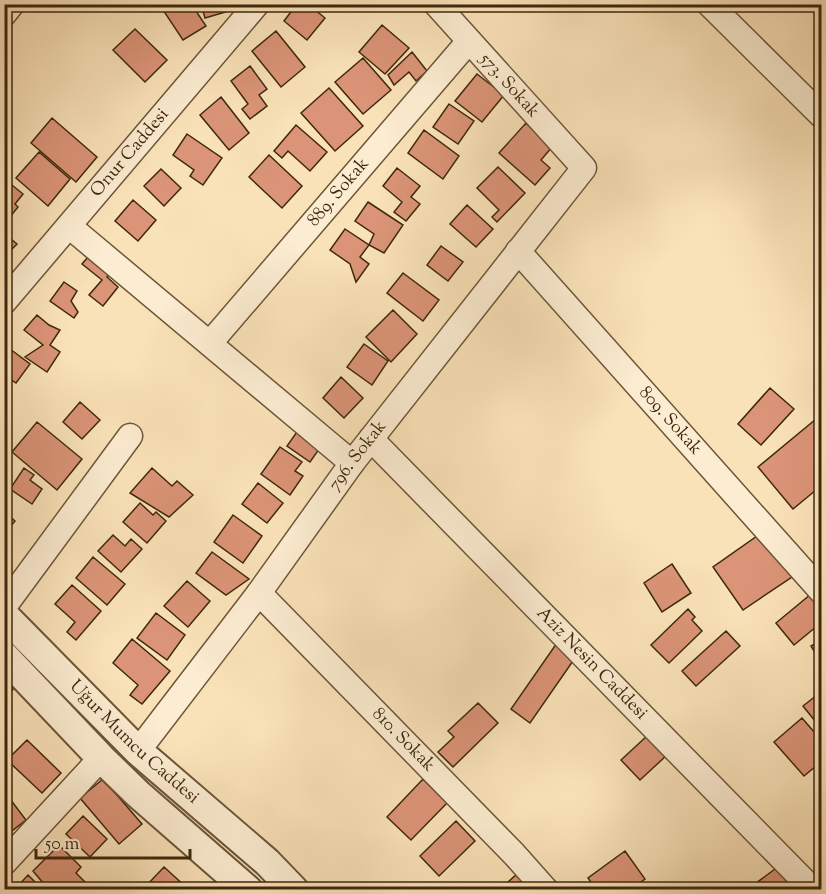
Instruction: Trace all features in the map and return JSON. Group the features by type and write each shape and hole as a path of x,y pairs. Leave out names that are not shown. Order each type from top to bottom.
{"street":[{"path":"4,14 12,4"},
{"name":"Onur Caddesi","path":"4,302 257,4"},
{"name":"573. Sokak","path":"436,4 584,168"},
{"path":"709,4 822,116"},
{"name":"889. Sokak","path":"210,344 469,41"},
{"name":"796. Sokak","path":"138,751 259,593 352,463 584,168"},
{"path":"69,226 352,463"},
{"name":"809. Sokak","path":"518,251 822,591"},
{"path":"4,607 130,436"},
{"name":"Aziz Nesin Caddesi","path":"371,439 813,890"},
{"name":"810. Sokak","path":"259,593 514,854 546,890"},
{"name":"Uğur Mumcu Caddesi","path":"4,615 138,751 267,862 294,890"},
{"name":"Uğur Mumcu Caddesi","path":"4,657 101,758 238,886"},
{"path":"4,863 101,758"}],"building":[{"path":"170,4 177,4 182,11 192,5 206,26 183,40 163,10"},
{"path":"201,4 228,4 229,11 205,18"},
{"path":"297,4 308,4 325,18 307,40 284,21"},
{"path":"382,25 409,48 385,74 359,52"},
{"path":"135,29 167,60 145,82 113,50"},
{"path":"276,31 305,67 281,87 252,51"},
{"path":"412,52 427,71 416,81 409,72 394,85 388,75"},
{"path":"363,58 391,90 363,114 335,82"},
{"path":"250,66 267,89 259,95 267,106 250,119 242,109 248,104 231,81"},
{"path":"477,74 504,95 482,122 455,101"},
{"path":"329,88 363,126 335,151 301,113"},
{"path":"221,97 249,133 229,150 200,115"},
{"path":"449,104 474,121 458,144 433,127"},
{"path":"52,118 97,157 76,182 31,143"},
{"path":"526,123 552,147 541,160 550,168 535,185 499,153"},
{"path":"296,125 327,152 310,171 288,151 282,158 274,151"},
{"path":"424,130 459,156 443,179 408,153"},
{"path":"187,134 222,158 203,185 190,176 194,170 173,155"},
{"path":"39,152 70,179 48,206 16,178"},
{"path":"269,155 302,186 282,208 249,177"},
{"path":"498,167 525,193 497,222 492,217 499,210 477,188"},
{"path":"397,168 420,186 411,197 420,204 406,221 394,212 402,202 383,186"},
{"path":"161,169 181,188 164,206 144,186"},
{"path":"7,181 23,194 15,204 18,207 5,223 4,199 10,193 4,188"},
{"path":"133,200 156,220 138,241 115,221"},
{"path":"368,202 403,225 384,253 369,245 374,234 355,221"},
{"path":"467,205 493,229 476,247 450,224"},
{"path":"345,229 369,245 360,257 369,264 356,282 350,264 330,250"},
{"path":"4,233 17,244 4,257"},
{"path":"441,246 463,262 448,281 427,265"},
{"path":"95,249 115,266 107,277 118,287 103,306 89,295 102,280 82,264"},
{"path":"403,273 439,300 423,321 387,293"},
{"path":"64,282 77,291 71,301 78,312 74,318 50,301"},
{"path":"393,310 417,334 391,362 366,337"},
{"path":"37,315 49,325 60,330 50,345 60,352 47,372 25,357 43,345 24,330"},
{"path":"364,344 388,361 372,385 347,367"},
{"path":"10,349 30,364 16,383 4,375 4,356"},
{"path":"341,377 363,398 344,418 323,398"},
{"path":"770,388 794,409 761,445 738,424"},
{"path":"80,402 100,420 82,439 63,422"},
{"path":"822,414 822,485 793,509 758,467"},
{"path":"37,422 82,459 57,490 12,452"},
{"path":"299,429 322,445 310,462 287,446"},
{"path":"280,447 302,462 295,471 303,476 290,495 261,474"},
{"path":"24,468 34,475 30,480 42,489 32,504 10,489"},
{"path":"152,468 172,486 177,481 193,495 169,517 130,493"},
{"path":"258,483 283,503 267,523 242,504"},
{"path":"4,503 7,504 6,513 15,521 4,534"},
{"path":"140,503 153,515 156,512 166,521 147,543 123,522"},
{"path":"233,515 262,536 243,563 214,542"},
{"path":"760,534 795,575 743,610 713,567"},
{"path":"113,535 125,546 131,539 142,549 121,572 98,551"},
{"path":"212,552 249,579 226,595 196,573"},
{"path":"93,557 125,584 107,605 76,578"},
{"path":"672,564 691,593 662,612 644,583"},
{"path":"187,581 210,601 188,627 164,606"},
{"path":"72,585 101,611 76,640 67,632 75,622 55,604"},
{"path":"811,594 822,607 822,622 794,645 776,623"},
{"path":"688,609 695,617 692,620 702,631 669,663 651,645"},
{"path":"156,613 185,635 167,660 137,638"},
{"path":"726,631 740,646 696,686 682,671"},
{"path":"132,639 170,671 142,704 130,695 138,685 113,663"},
{"path":"559,640 575,658 530,723 511,709"},
{"path":"822,640 822,664 811,646"},
{"path":"4,671 18,684 4,699"},
{"path":"822,691 822,716 815,721 803,706"},
{"path":"478,703 498,723 453,767 438,752 454,737 448,731"},
{"path":"802,718 822,741 822,761 804,776 774,742"},
{"path":"648,735 667,755 640,780 621,760"},
{"path":"27,740 61,773 42,793 7,760"},
{"path":"103,779 142,824 119,844 80,798"},
{"path":"423,779 447,803 411,840 387,817"},
{"path":"7,795 26,820 4,837 4,797"},
{"path":"83,816 107,839 90,857 66,834"},
{"path":"456,821 475,841 439,876 420,856"},
{"path":"59,845 81,867 76,873 85,882 78,890 49,890 33,871"},
{"path":"625,851 645,879 630,890 596,890 588,878"},
{"path":"782,864 797,881 786,890 754,890 752,886"},
{"path":"164,867 186,887 183,890 150,890 146,886"},
{"path":"517,874 535,890 499,890"},
{"path":"28,875 43,890 14,890"}]}
